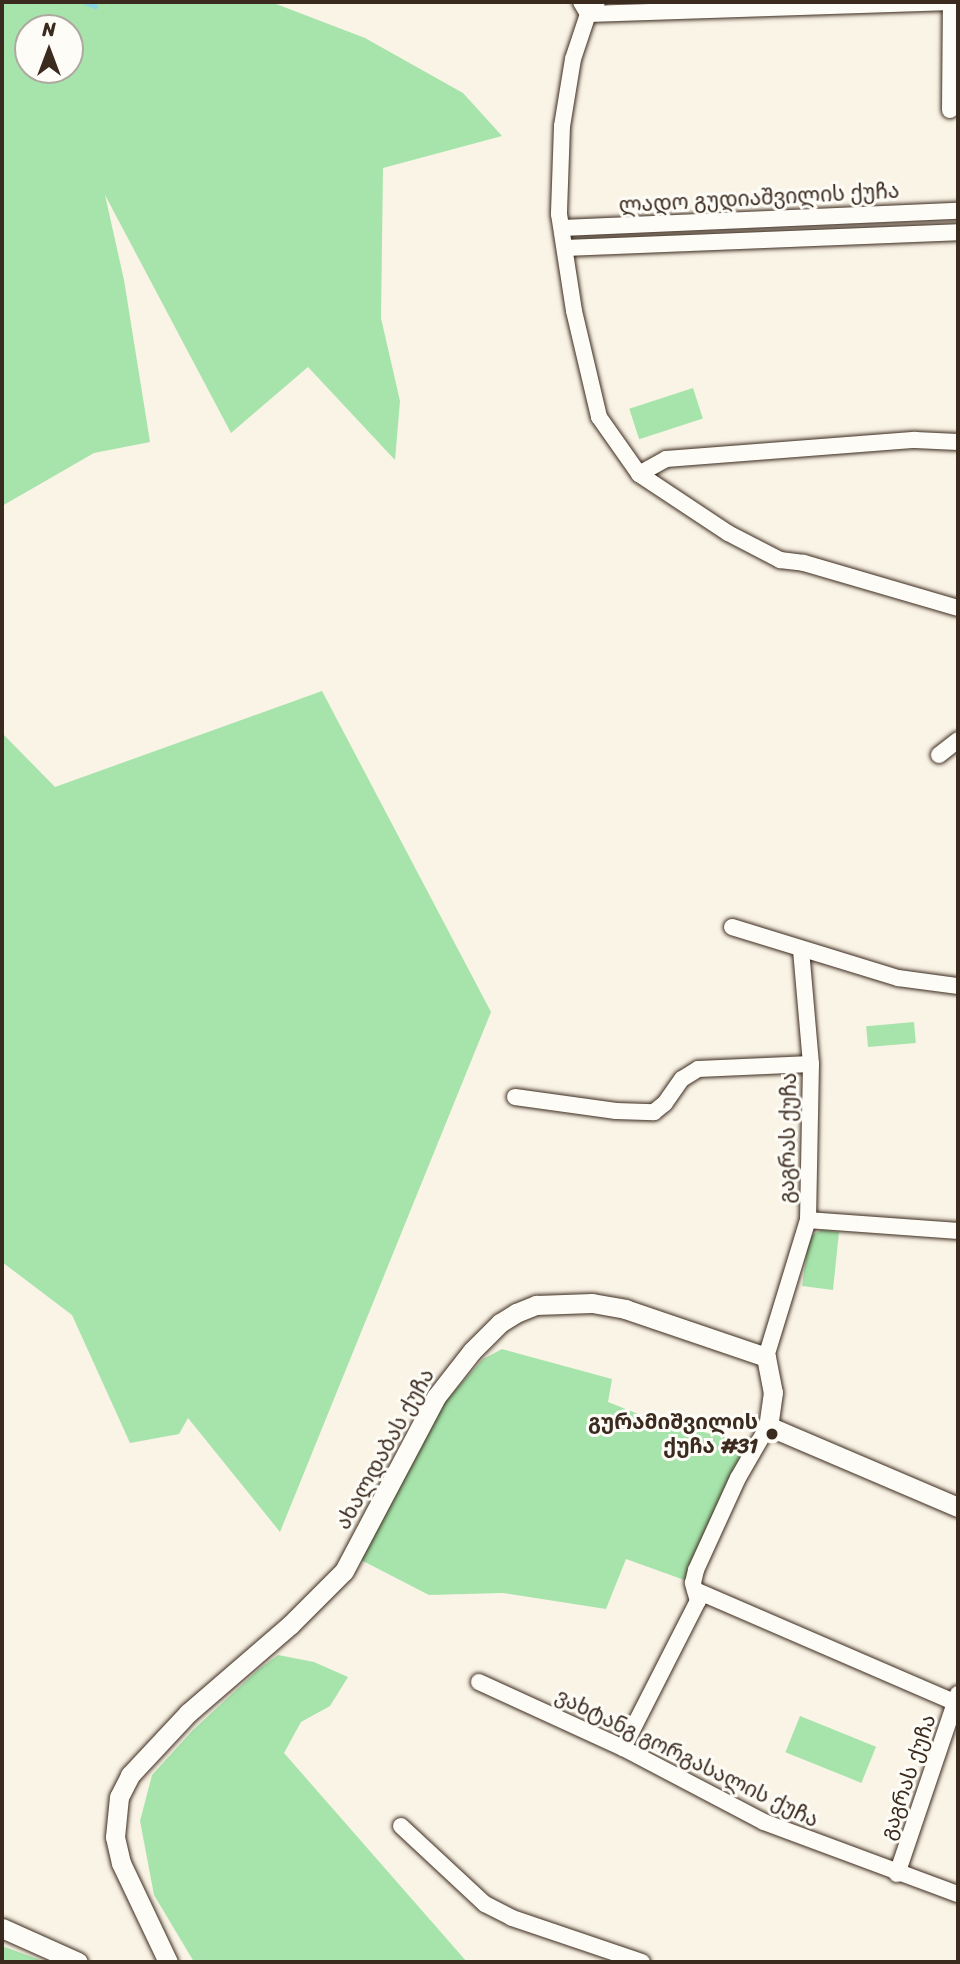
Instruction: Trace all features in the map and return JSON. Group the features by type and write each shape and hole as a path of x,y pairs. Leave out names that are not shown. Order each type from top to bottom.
{"street":[{"path":"950,110 951,2 589,6 573,59 562,126 559,214 574,311 599,417 639,474 728,533 780,560 804,563 958,608"},
{"name":"ლადო გუდიაშვილის ქუჩა","path":"562,228 958,211"},
{"path":"748,218 748,240"},
{"name":"ლადო გუდიაშვილის ქუჩა","path":"565,248 958,232"},
{"path":"639,474 667,459 915,440 958,442"},
{"path":"939,755 958,740"},
{"path":"732,927 898,978 958,986"},
{"name":"გაგრას ქუჩა","path":"801,949 811,1064 808,1220 958,1231"},
{"path":"515,1097 616,1111 654,1112 682,1079 698,1069 811,1064"},
{"path":"623,1748 698,1601 693,1577 738,1478 768,1426 773,1392 766,1357 808,1220"},
{"name":"ახალდაბას ქუჩა","path":"168,1962 121,1863 115,1837 119,1797 130,1775 188,1713 290,1625 344,1571 436,1396 472,1351 500,1323 536,1305 592,1303 625,1309 766,1357"},
{"path":"768,1426 958,1507"},
{"path":"695,1590 957,1700"},
{"name":"ვახტანგ გორგასალის ქუჩა","path":"479,1682 623,1748 764,1822 958,1895"},
{"name":"გაგრას ქუჩა","path":"897,1874 957,1700"},
{"path":"401,1826 485,1904 512,1919 642,1962"},
{"path":"2,1928 78,1962"}],"green space":[{"path":"2,2 271,2 365,38 463,93 502,136 383,168 381,318 400,401 395,460 308,367 231,433 105,195 124,280 150,442 94,453 2,506"},
{"path":"693,388 703,418 639,439 629,409"},
{"path":"322,691 491,1012 280,1532 188,1418 179,1434 130,1443 72,1315 2,1262 2,733 55,787"},
{"path":"914,1022 916,1043 868,1047 866,1026"},
{"path":"821,1230 839,1232 833,1290 802,1286 809,1237"},
{"path":"502,1349 612,1379 608,1402 676,1429 678,1426 750,1443 687,1581 626,1559 606,1609 503,1593 429,1595 361,1560 445,1402 483,1359"},
{"path":"278,1655 314,1662 348,1677 330,1706 301,1722 284,1753 467,1962 194,1962 154,1895 140,1821 152,1775 193,1730"},
{"path":"800,1716 876,1747 861,1783 785,1752"},
{"path":"2,1946 46,1962 2,1962"}],"waterway":[{"path":"85,2 95,6"}],"place":[{"name":"გურამიშვილის ქუჩა #31","path":"772,1434"}]}
